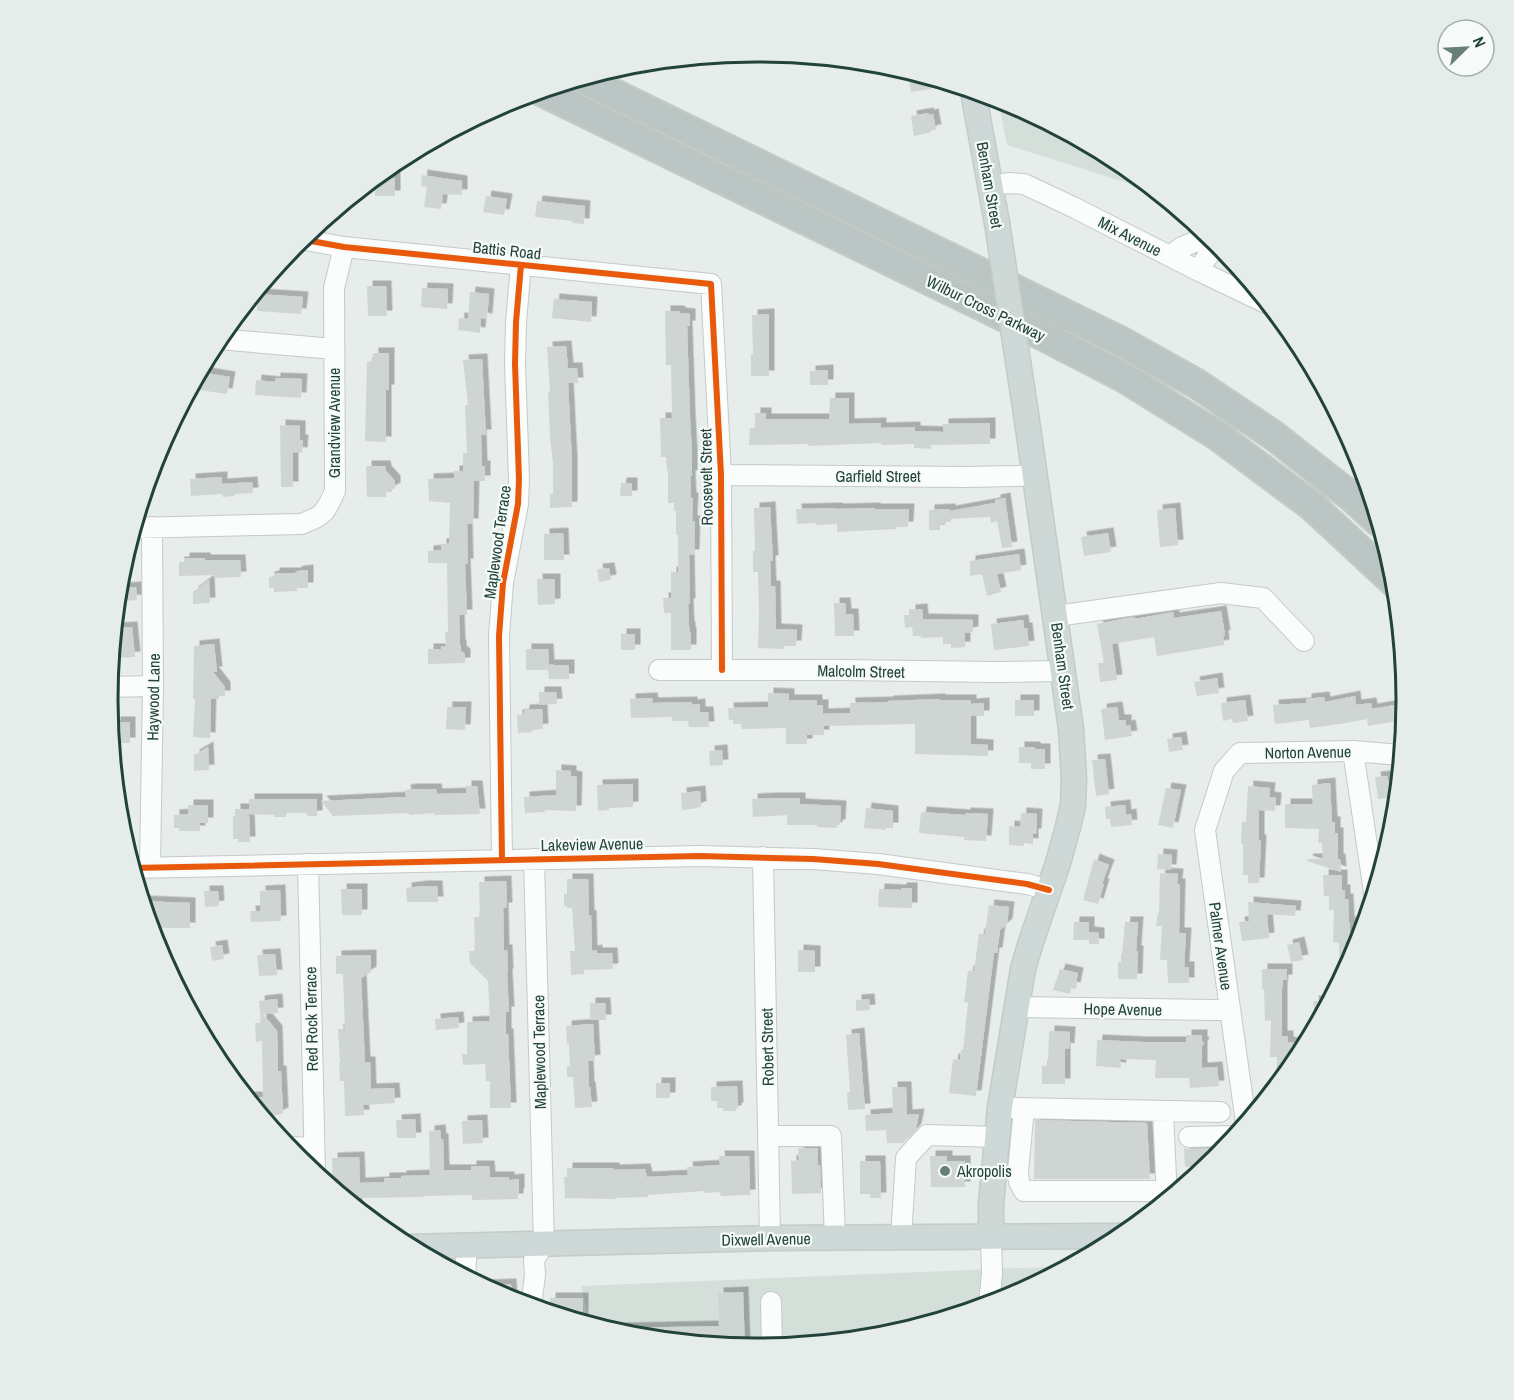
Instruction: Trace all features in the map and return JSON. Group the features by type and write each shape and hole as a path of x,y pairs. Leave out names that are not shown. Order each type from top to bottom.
{"highway":[{"name":"Wilbur Cross Parkway","path":"592,83 1120,341 1197,384 1272,435 1367,511"},
{"name":"Wilbur Cross Parkway","path":"550,96 1044,336 1123,378 1218,436 1312,506 1382,572"}],"main road":[{"name":"Benham Street","path":"975,100 997,224 1056,616 1071,729 1074,779 1068,827 1023,969 1000,1107 991,1204 992,1237"},
{"name":"Dixwell Avenue","path":"430,1248 467,1245 770,1238 1104,1236"}],"street":[{"name":"Mix Avenue","path":"990,186 1008,183 1024,184 1251,296"},
{"path":"1170,256 1182,247 1199,240"},
{"name":"Battis Road","path":"314,242 344,247 711,284"},
{"name":"Grandview Avenue","path":"143,527 301,524 319,518 335,491 334,288 344,247"},
{"path":"1199,271 1211,252"},
{"name":"Maplewood Terrace","path":"502,860 499,636 503,583 518,504 519,487 515,364 520,265"},
{"name":"Roosevelt Street","path":"711,284 721,475 722,670"},
{"path":"230,340 334,349"},
{"name":"Garfield Street","path":"721,475 986,477 1035,475"},
{"name":"Haywood Lane","path":"141,867 153,686 143,527"},
{"path":"1056,616 1221,593 1263,598 1304,641"},
{"name":"Malcolm Street","path":"659,670 1064,671"},
{"path":"119,687 153,686"},
{"path":"1353,751 1371,874"},
{"name":"Norton Avenue","path":"1224,771 1240,753 1353,751 1393,754"},
{"name":"Palmer Avenue","path":"1224,771 1205,830 1244,1112"},
{"name":"Lakeview Avenue","path":"141,867 700,856 763,857 878,864 1049,890"},
{"name":"Robert Street","path":"763,857 770,1238"},
{"name":"Maplewood Terrace","path":"534,859 544,1244"},
{"name":"Red Rock Terrace","path":"308,864 314,1159"},
{"name":"Hope Avenue","path":"1017,1007 1214,1010 1229,1008"},
{"path":"1000,1107 1221,1112"},
{"path":"1024,1108 1018,1172 1018,1182 1024,1191 1160,1195"},
{"path":"1163,1112 1167,1190"},
{"path":"901,1238 906,1158 927,1135 997,1137"},
{"path":"768,1136 831,1136 835,1238"},
{"path":"1190,1137 1222,1136"},
{"path":"303,1148 314,1148"},
{"path":"990,1294 992,1237"},
{"path":"532,1297 534,1260 544,1244"},
{"path":"466,1268 467,1245"},
{"path":"771,1302 772,1338"}],"shaded area":[{"path":"1000,110 1076,147 1134,185 1007,145"},
{"path":"1051,1267 1001,1290 922,1317 840,1333 799,1337 715,1337 674,1333 592,1317 588,1316 581,1286"}],"building":[{"path":"909,80 930,85 931,89 911,92"},
{"path":"933,114 936,130 914,136 911,116"},
{"path":"422,175 462,181 462,195 443,194 441,209 424,207 427,187 421,186"},
{"path":"389,178 395,178 395,196 375,196 375,188"},
{"path":"486,196 507,199 504,215 483,212"},
{"path":"537,201 585,206 584,224 535,217"},
{"path":"367,286 386,286 387,316 368,316"},
{"path":"422,288 448,289 447,309 421,307"},
{"path":"470,292 489,294 487,319 481,318 480,333 458,330 459,318 468,319"},
{"path":"264,294 303,297 301,314 257,311 258,302"},
{"path":"554,299 592,302 591,322 552,318"},
{"path":"665,311 690,314 690,326 687,326 692,454 692,476 690,476 691,498 693,498 692,521 695,521 694,555 689,555 690,604 688,604 691,650 671,650 671,613 664,613 663,598 671,598 671,572 678,572 676,511 674,511 674,503 668,503 666,457 661,457 660,418 672,418 671,365 666,365"},
{"path":"769,314 769,376 751,376 752,315"},
{"path":"566,346 568,368 577,368 578,383 568,383 572,507 550,508 550,494 553,494 553,463 547,347"},
{"path":"373,353 389,353 386,442 365,441 367,362 373,361"},
{"path":"482,359 486,435 481,435 485,481 474,481 473,524 467,524 468,564 465,564 467,615 459,615 460,645 461,651 465,654 465,663 428,664 428,649 441,649 441,646 446,646 445,632 448,632 447,563 428,563 428,551 441,550 441,544 449,543 450,503 429,501 428,479 454,478 454,471 463,471 463,453 467,453 465,405 468,405 463,360"},
{"path":"828,370 828,385 810,385 810,371"},
{"path":"209,373 230,377 227,394 199,390"},
{"path":"275,378 302,379 301,398 255,395 256,380 275,382"},
{"path":"830,398 849,398 849,424 881,423 881,428 915,427 915,431 943,432 943,424 990,423 990,444 931,445 931,449 914,448 914,444 881,445 881,443 808,446 808,444 749,445 750,428 755,428 755,413 766,413 766,419 829,419"},
{"path":"280,425 300,426 300,440 303,440 302,453 293,452 293,487 281,487"},
{"path":"366,466 385,466 386,471 395,481 395,488 386,493 386,497 367,497"},
{"path":"222,477 222,484 252,482 253,493 223,497 222,494 191,496 190,479"},
{"path":"621,483 632,483 632,496 620,496"},
{"path":"1005,498 1012,547 1002,548 997,521 991,523 990,517 951,519 951,522 940,524 940,530 929,530 929,510 950,509 950,511 995,503 995,500"},
{"path":"770,507 773,561 770,561 771,586 775,586 776,629 797,630 796,646 784,646 784,649 758,648 758,572 753,572 754,508"},
{"path":"1175,508 1178,545 1160,547 1157,510"},
{"path":"796,509 909,509 908,527 837,532 837,524 797,524"},
{"path":"563,533 564,560 544,560 544,534"},
{"path":"1108,533 1111,552 1084,556 1081,537"},
{"path":"1019,554 1021,570 997,574 1001,592 987,596 982,574 970,576 970,561"},
{"path":"184,558 240,560 241,577 179,576 179,562 184,562"},
{"path":"609,568 611,580 599,582 597,569"},
{"path":"308,570 308,588 274,592 274,588 269,588 269,577 274,576 274,573 295,573"},
{"path":"537,579 555,579 555,604 538,605"},
{"path":"209,580 210,603 193,604 193,592"},
{"path":"136,587 137,600 127,601 129,588"},
{"path":"834,603 845,603 846,614 853,614 854,636 835,636"},
{"path":"922,609 923,619 973,620 973,632 965,633 965,647 951,648 951,644 943,644 943,637 913,636 912,627 905,628 904,615 910,615 910,610"},
{"path":"1221,611 1225,635 1223,636 1224,645 1157,656 1154,637 1112,644 1117,680 1100,682 1098,663 1104,663 1097,624 1173,612 1174,618"},
{"path":"1023,620 1024,628 1027,628 1029,646 994,650 991,624"},
{"path":"132,627 135,657 120,658 123,628"},
{"path":"621,634 635,634 635,650 621,650"},
{"path":"214,644 217,672 213,672 225,687 225,696 211,699 210,738 193,737 194,646"},
{"path":"526,649 548,649 549,665 569,665 569,679 549,679 548,670 526,670"},
{"path":"1217,678 1219,693 1197,696 1194,682"},
{"path":"539,692 556,692 557,704 539,705"},
{"path":"768,693 789,694 789,700 817,700 817,705 823,705 823,714 850,713 850,703 940,699 971,700 971,704 984,703 984,716 971,716 971,744 988,745 988,756 915,754 915,724 824,726 824,735 807,735 807,744 786,744 786,728 742,729 741,724 733,724 733,720 729,720 728,708 768,707"},
{"path":"1355,696 1356,705 1371,703 1372,709 1395,705 1395,721 1368,726 1367,719 1310,728 1309,720 1275,724 1273,705 1306,703 1306,699 1324,697 1325,702"},
{"path":"652,698 653,703 692,702 692,705 700,704 700,712 708,712 709,727 689,727 688,721 672,721 672,717 631,718 630,699"},
{"path":"1015,700 1034,700 1034,716 1015,716"},
{"path":"1245,700 1248,721 1233,723 1232,719 1223,721 1221,703"},
{"path":"447,707 466,707 465,730 446,729"},
{"path":"1117,707 1119,720 1126,720 1126,726 1130,725 1132,736 1105,740 1101,709"},
{"path":"542,709 543,729 518,733 517,715 524,714 524,710"},
{"path":"119,722 130,722 130,743 120,743"},
{"path":"1181,737 1183,750 1169,752 1167,739"},
{"path":"208,747 209,770 194,771 194,755"},
{"path":"1019,747 1045,749 1045,769 1031,769 1031,763 1019,763"},
{"path":"722,750 723,765 710,766 709,751"},
{"path":"1105,759 1109,794 1096,796 1092,760"},
{"path":"556,770 571,771 571,776 577,777 576,811 545,810 545,812 525,813 524,797 556,795"},
{"path":"1387,776 1388,781 1390,781 1388,798 1378,799 1375,777"},
{"path":"1330,783 1332,822 1335,822 1335,833 1338,833 1338,859 1340,859 1341,872 1307,861 1308,859 1323,859 1322,843 1318,843 1319,829 1285,828 1285,804 1313,804 1312,785"},
{"path":"633,784 633,807 598,811 597,785"},
{"path":"466,786 477,786 480,814 409,815 409,813 333,816 321,801 406,797 405,790 412,789 436,789 437,794 466,793"},
{"path":"1248,786 1270,788 1269,797 1276,798 1275,811 1259,810 1259,840 1261,840 1259,883 1248,883 1248,875 1243,875 1242,822 1246,822"},
{"path":"1166,788 1181,790 1173,828 1158,825"},
{"path":"700,791 701,807 682,810 681,793"},
{"path":"800,798 800,804 841,806 840,825 837,825 837,828 787,825 787,815 753,817 752,799"},
{"path":"249,799 317,799 317,816 308,816 306,813 286,813 286,817 249,814 250,842 238,842 238,839 233,839 233,816 235,816 235,809 249,809"},
{"path":"188,805 208,805 208,823 200,823 200,831 179,831 179,828 174,828 174,815 188,814"},
{"path":"1125,805 1126,815 1131,814 1132,825 1111,827 1110,819 1106,819 1105,807"},
{"path":"866,808 893,811 893,828 886,828 886,830 864,828"},
{"path":"921,812 988,814 986,841 919,833"},
{"path":"1021,813 1037,814 1033,844 1009,845 1009,826 1020,827"},
{"path":"1158,854 1172,855 1171,870 1157,869"},
{"path":"1094,859 1109,865 1098,904 1083,900"},
{"path":"1160,873 1178,874 1177,884 1180,884 1179,933 1186,933 1184,967 1189,967 1189,983 1168,983 1167,960 1160,960 1162,926 1156,926 1159,913"},
{"path":"1323,875 1342,875 1342,890 1345,890 1345,899 1348,899 1350,936 1339,961 1339,943 1333,942 1334,910 1329,910 1329,896 1324,896"},
{"path":"567,879 588,879 592,951 612,953 613,969 584,970 584,974 571,975 570,951 575,951 572,908 564,906"},
{"path":"506,881 507,908 503,908 504,950 507,950 508,974 509,1012 506,1012 506,1034 508,1034 511,1108 490,1108 490,1081 486,1081 485,1064 463,1065 462,1054 467,1054 467,1022 490,1021 488,981 470,963 469,951 475,951 474,917 480,917 479,882"},
{"path":"437,886 438,902 407,902 406,888"},
{"path":"901,888 912,888 912,908 878,907 879,889 901,890"},
{"path":"341,889 362,889 362,915 342,915"},
{"path":"280,890 281,921 251,922 250,911 260,911 260,891"},
{"path":"204,891 218,891 219,906 205,907"},
{"path":"151,901 190,903 190,928 161,928"},
{"path":"1248,902 1296,906 1295,916 1267,914 1269,938 1242,941 1239,922 1249,921"},
{"path":"989,905 1009,907 1007,924 1000,930 997,953 994,953 976,1096 949,1093 953,1059 960,1060 961,1049 963,1050 968,1003 964,1002 968,971 974,971 979,934 985,934"},
{"path":"1074,922 1089,922 1089,932 1099,933 1099,944 1089,944 1089,940 1073,940"},
{"path":"1125,922 1138,922 1137,979 1118,979 1118,962 1121,962"},
{"path":"1299,942 1303,960 1291,962 1287,945"},
{"path":"222,945 224,959 212,961 210,947"},
{"path":"798,950 815,951 815,972 798,972"},
{"path":"275,954 277,975 259,976 257,955"},
{"path":"371,955 371,972 361,978 365,1062 370,1062 371,1089 394,1088 395,1103 363,1105 364,1115 345,1116 344,1081 340,1081 338,1029 345,1029 343,974 336,974 336,956"},
{"path":"1060,969 1078,973 1075,988 1071,987 1070,994 1053,990"},
{"path":"1262,969 1287,969 1287,980 1283,980 1282,989 1282,1036 1288,1036 1288,1042 1295,1044 1277,1071 1277,1057 1270,1057 1271,1020 1265,1021 1264,989 1262,989"},
{"path":"277,999 278,1013 263,1014 277,1031 278,1071 281,1071 283,1113 279,1115 272,1115 257,1097 263,1097 262,1041 256,1042 255,1023 261,1023 259,1001"},
{"path":"869,999 870,1010 856,1011 856,1000"},
{"path":"1313,1001 1320,1001 1314,1011"},
{"path":"590,1003 605,1003 606,1020 590,1020"},
{"path":"458,1017 459,1028 436,1030 435,1019"},
{"path":"593,1024 595,1060 588,1061 592,1107 575,1108 573,1077 567,1077 567,1066 570,1066 566,1026"},
{"path":"1049,1031 1070,1032 1069,1049 1065,1048 1065,1084 1042,1084 1042,1066 1048,1066"},
{"path":"859,1033 865,1109 848,1110 847,1093 850,1092 846,1035"},
{"path":"1186,1035 1202,1035 1204,1044 1202,1046 1202,1068 1217,1067 1219,1086 1190,1088 1189,1078 1155,1078 1156,1060 1120,1059 1121,1068 1096,1066 1097,1040 1186,1042"},
{"path":"656,1083 670,1083 670,1098 656,1098"},
{"path":"737,1086 738,1108 736,1111 723,1111 723,1108 717,1108 717,1101 711,1101 711,1087"},
{"path":"892,1087 906,1087 907,1115 919,1114 916,1129 903,1143 887,1143 886,1130 866,1131 865,1115 893,1113"},
{"path":"415,1119 416,1138 397,1138 396,1120"},
{"path":"482,1120 483,1143 463,1144 462,1121"},
{"path":"1035,1120 1147,1123 1150,1179 1034,1179"},
{"path":"440,1130 441,1139 443,1139 444,1170 471,1170 471,1166 489,1166 490,1177 519,1179 518,1199 472,1200 472,1195 357,1198 333,1177 332,1158 359,1157 360,1183 384,1182 384,1178 401,1178 401,1176 430,1175 429,1131"},
{"path":"798,1148 818,1148 821,1193 792,1194 791,1161 799,1160"},
{"path":"1184,1148 1211,1148 1192,1166 1185,1167"},
{"path":"719,1156 749,1156 750,1195 721,1196 720,1192 705,1193 704,1191 616,1199 565,1198 564,1177 567,1177 567,1168 645,1169 647,1177 688,1175 687,1167 720,1165"},
{"path":"930,1156 947,1156 947,1161 965,1161 965,1187 931,1187"},
{"path":"860,1161 880,1161 881,1198 870,1198 870,1194 860,1194"},
{"path":"500,1284 511,1284 511,1289"},
{"path":"743,1292 745,1338 674,1333 641,1328 719,1326 718,1293"},
{"path":"550,1298 583,1298 583,1314 552,1305"}],"cycle path":[{"path":"314,242 344,247 711,284 721,475 722,670"},
{"path":"502,860 499,636 503,583 518,504 515,364 521,265"},
{"path":"141,868 700,856 813,859 878,864 1027,884 1049,890"}],"place":[{"name":"Akropolis","path":"945,1171"}]}
